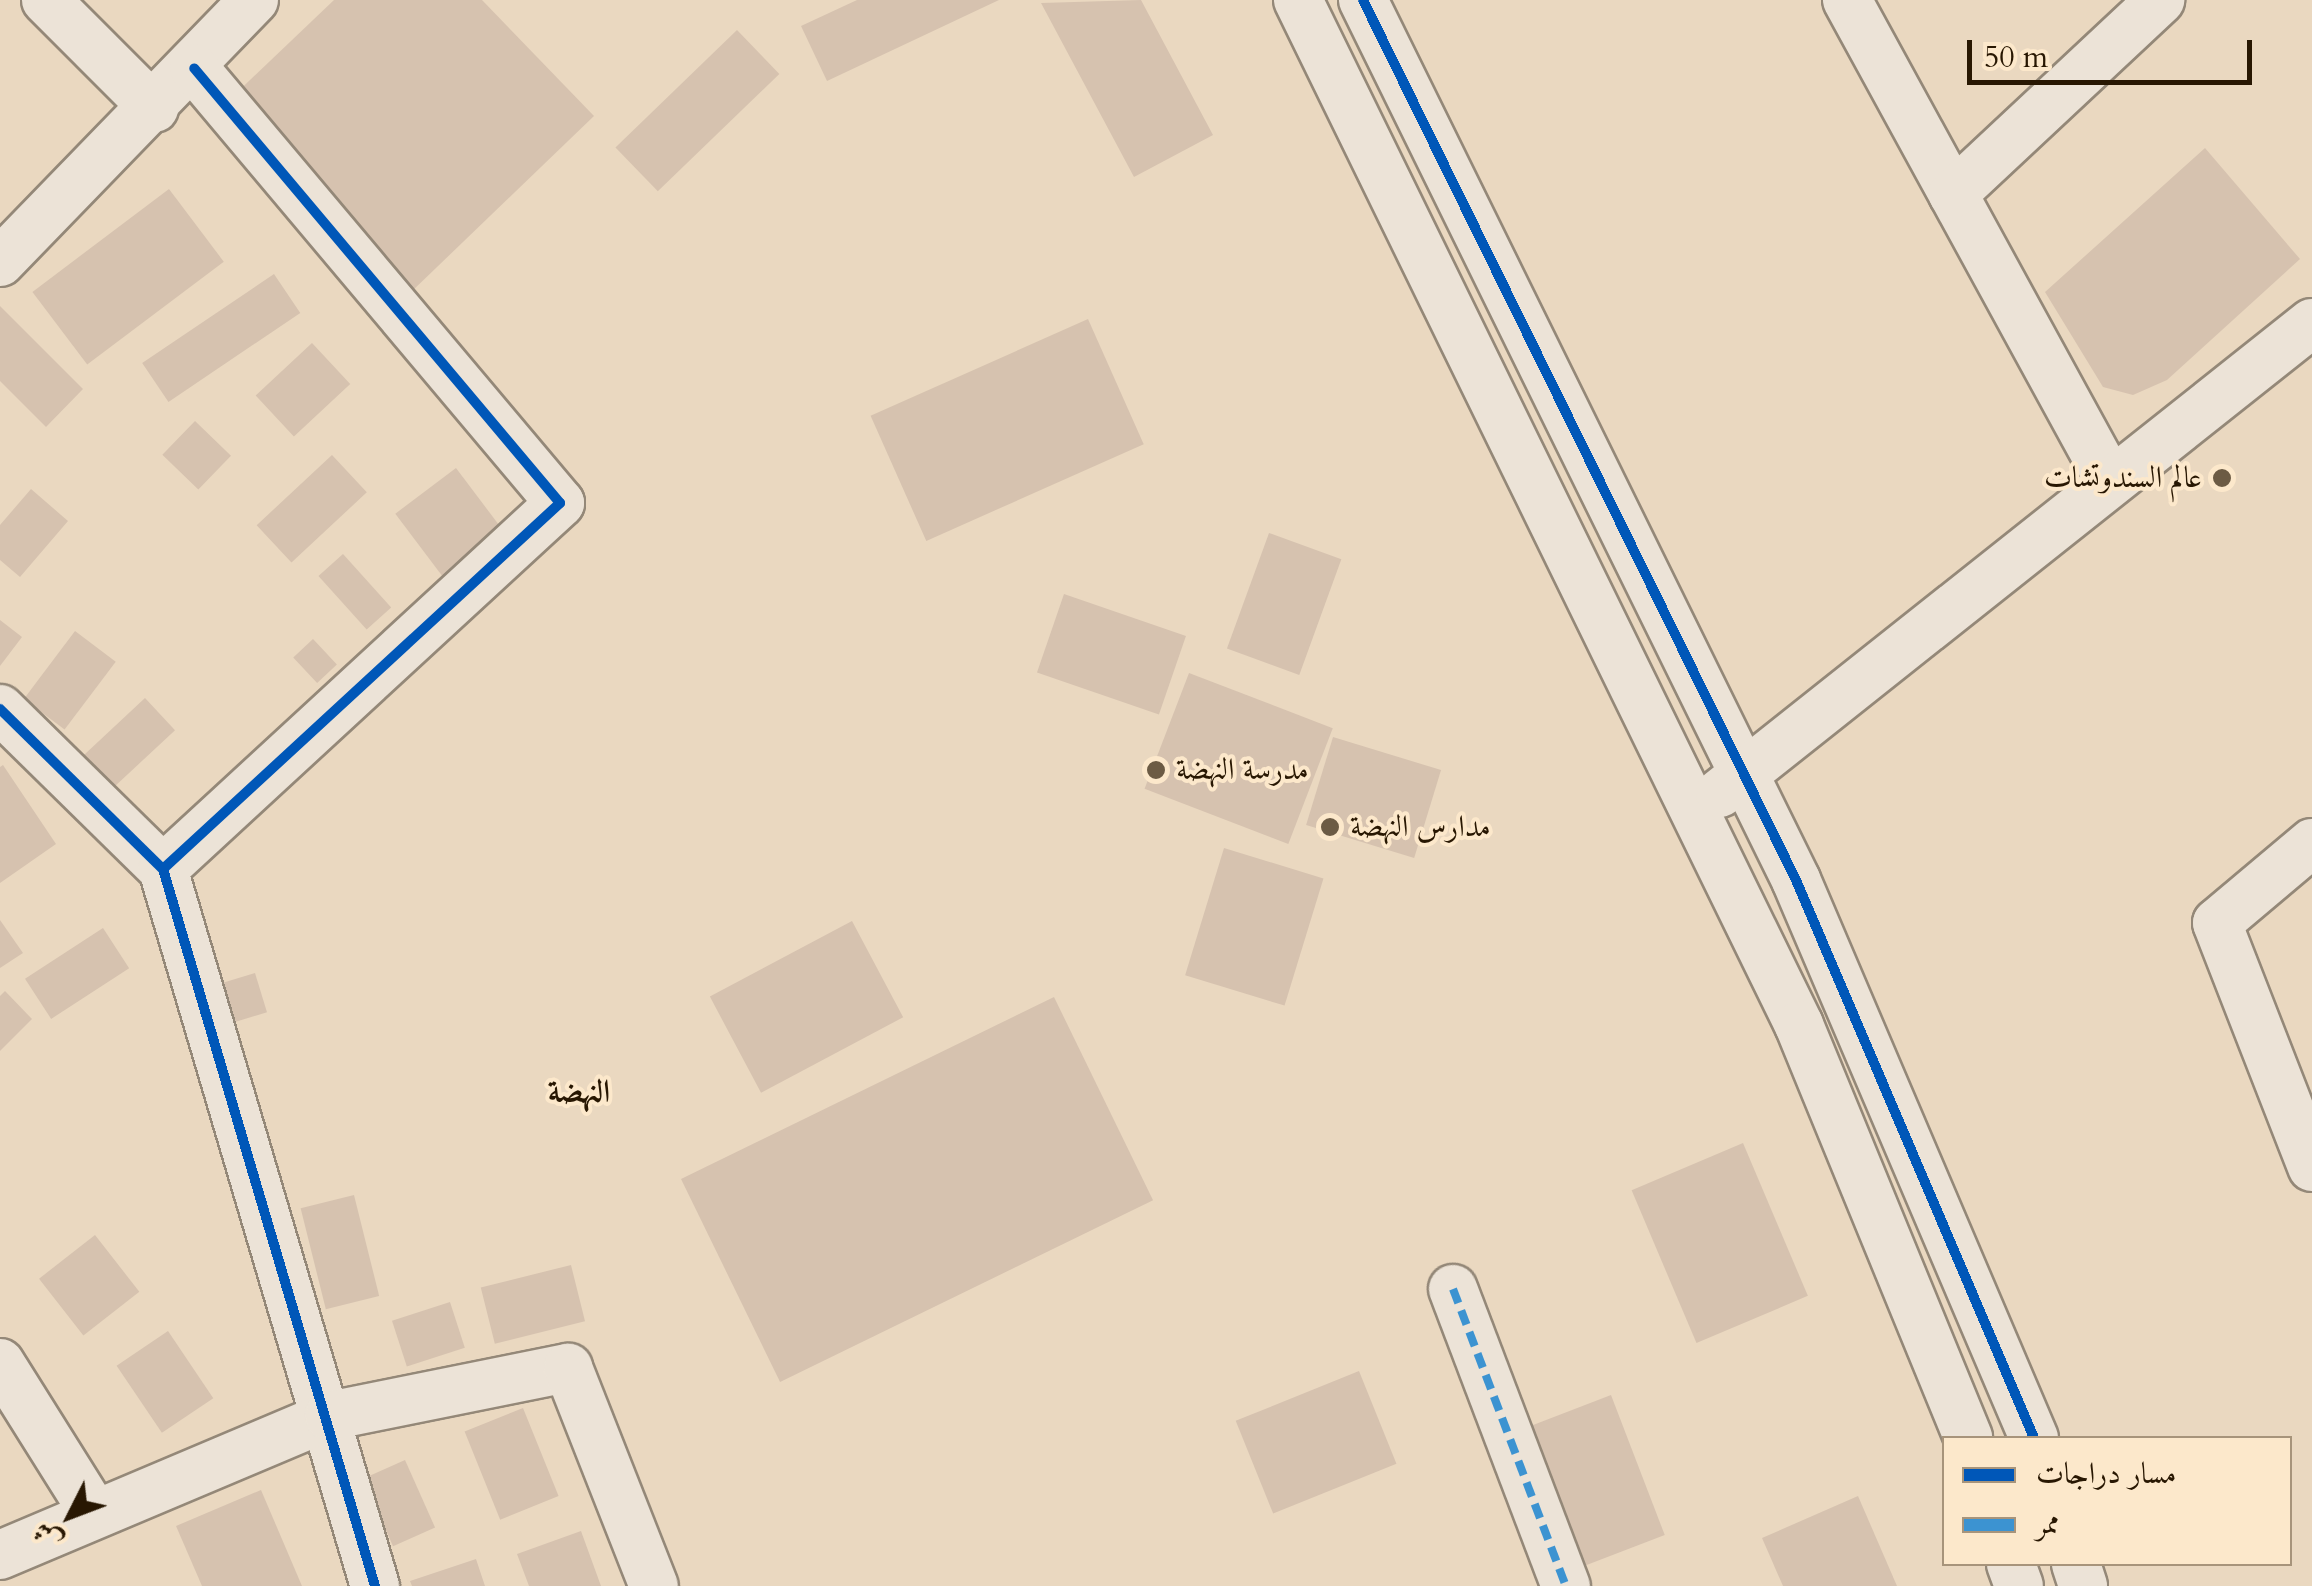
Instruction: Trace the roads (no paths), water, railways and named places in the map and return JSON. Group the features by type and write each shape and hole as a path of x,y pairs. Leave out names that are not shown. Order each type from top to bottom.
{"street":[{"path":"46,0 154,108"},
{"path":"0,262 194,68 254,0"},
{"path":"1298,0 1698,808 1892,1240 1967,1436"},
{"path":"1363,0 1746,776 1900,1110 2033,1436"},
{"path":"1847,0 2110,481"},
{"path":"1953,194 2160,0"},
{"path":"164,870 560,503 194,68"},
{"path":"1698,808 1746,776 2312,322"},
{"path":"0,709 164,870 329,1416 376,1586"},
{"path":"2312,843 2217,923 2312,1167"},
{"path":"1453,1289 1566,1586"},
{"path":"0,1363 93,1511"},
{"path":"0,1555 93,1511 329,1416 568,1368 654,1586"}],"place":[{"name":"عالم السندوتشات","path":"2222,478"},
{"name":"مدرسة النهضة","path":"1156,770"},
{"name":"مدارس النهضة","path":"1330,827"}],"district":[{"name":"النهضة","path":"579,1092"}]}
